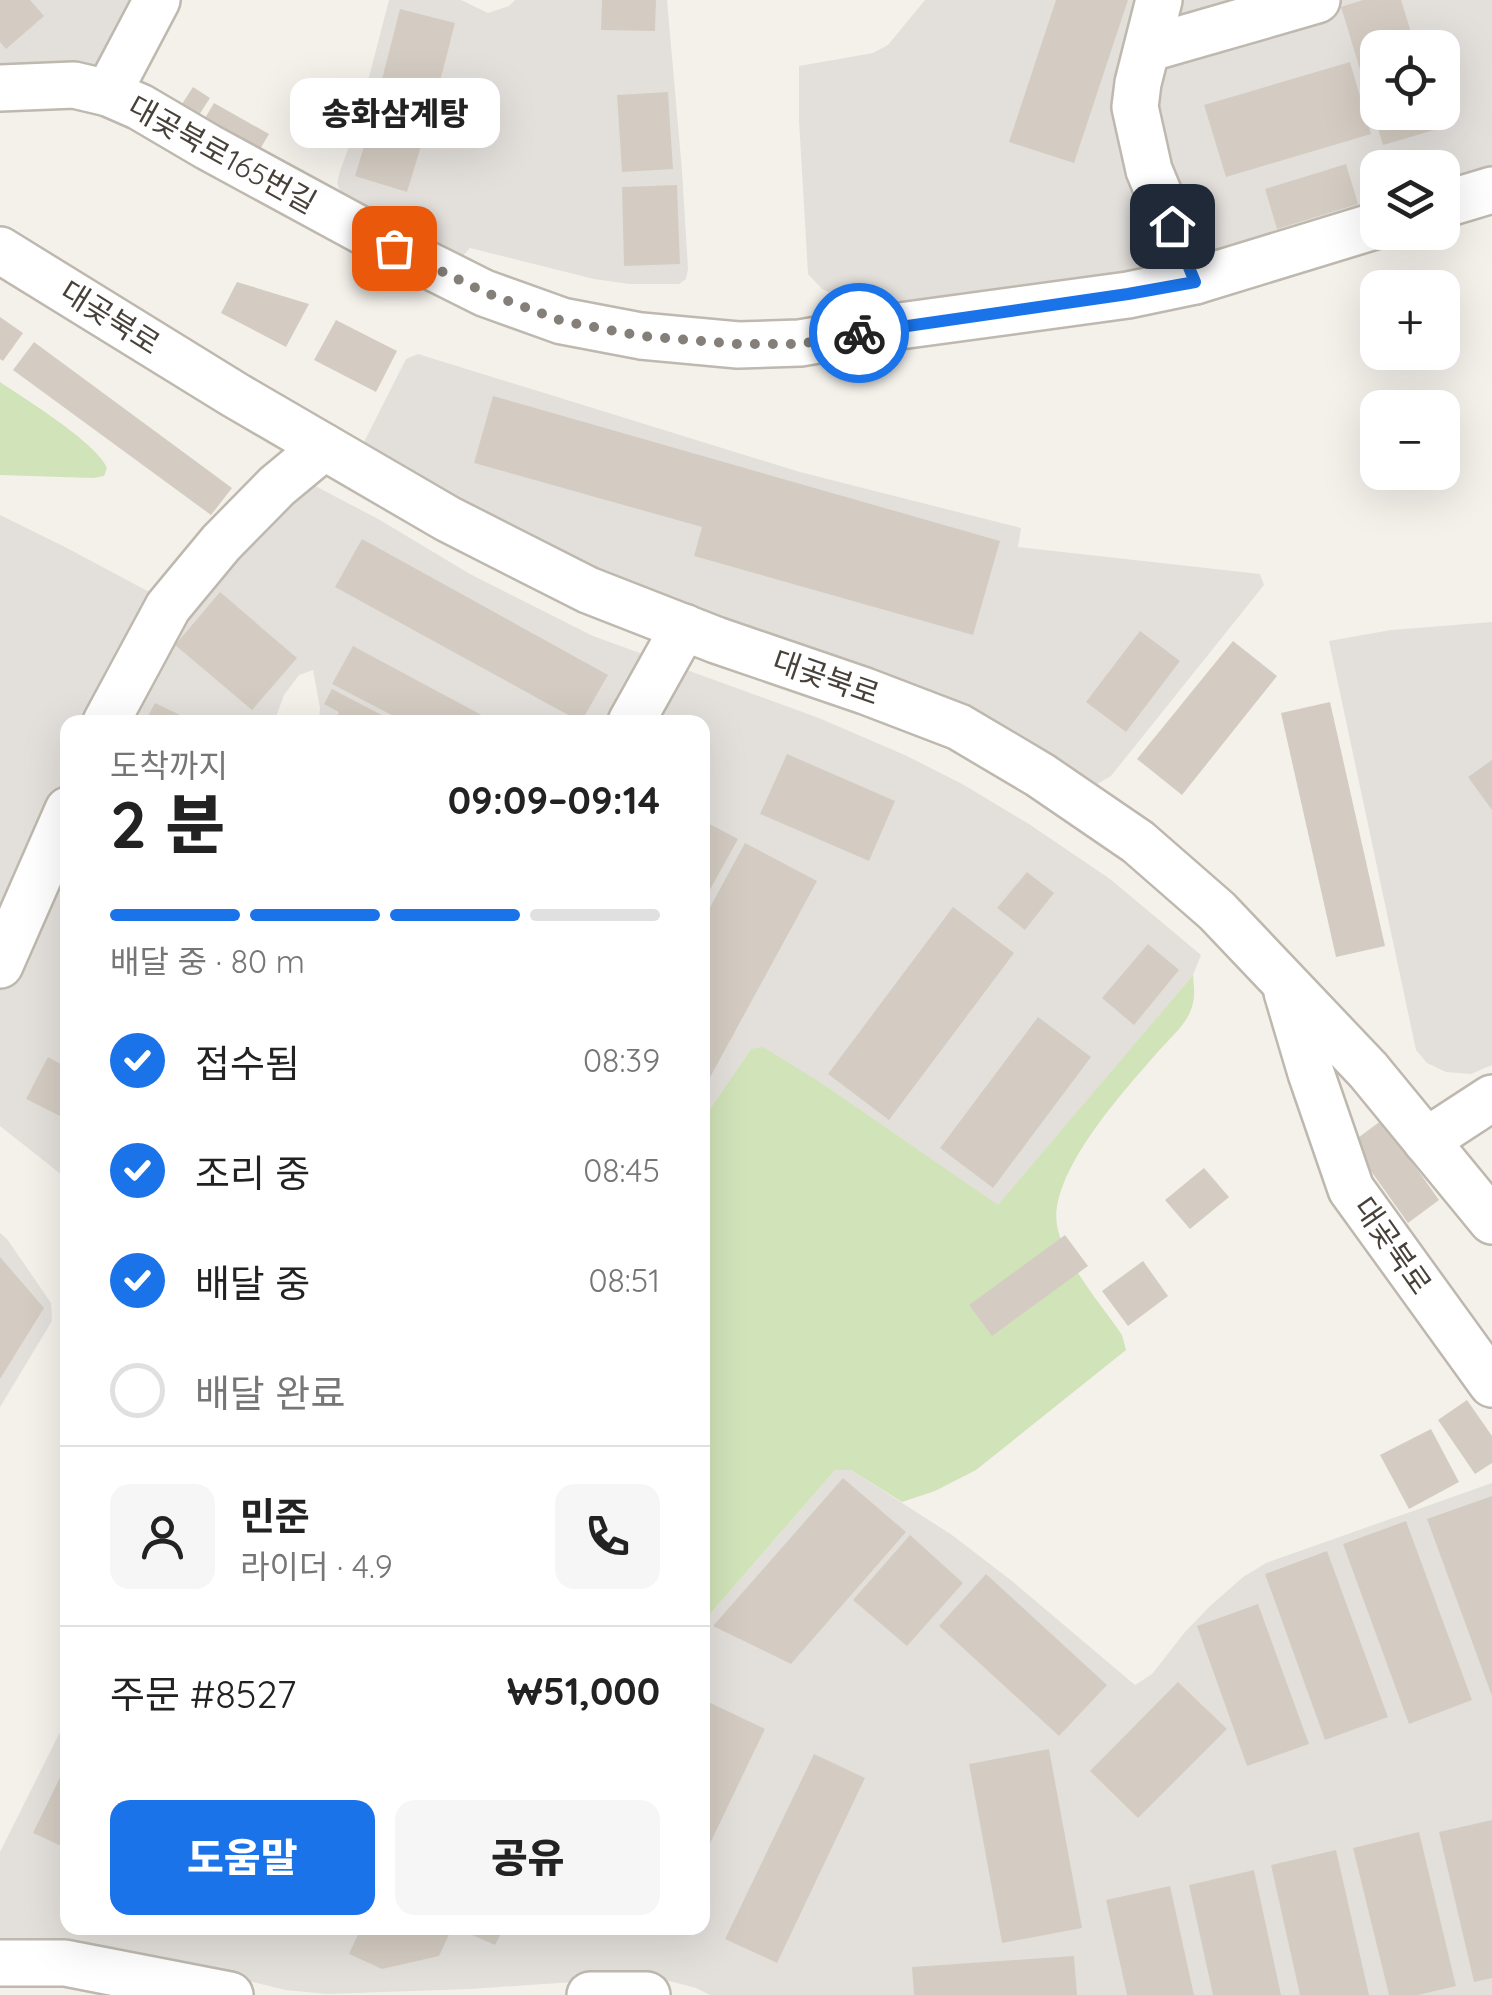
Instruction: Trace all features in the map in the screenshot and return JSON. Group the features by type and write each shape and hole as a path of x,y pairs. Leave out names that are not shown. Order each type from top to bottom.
{"street":[{"name":"대곶북로165번길","path":"108,93 157,0"},
{"path":"1159,0 1135,108 1149,170 1195,282"},
{"path":"1147,49 1318,0"},
{"name":"대곶북로165번길","path":"0,88 52,84 108,93 140,106 394,248 484,292 562,321 641,336 738,344 800,344 1195,282 1360,231"},
{"path":"1460,200 1492,190"},
{"name":"대곶북로","path":"0,250 324,448 448,519 588,590 959,727 1040,776 1138,842 1218,911 1368,1070 1492,1220"},
{"path":"110,715 168,606 220,543 277,486 324,448"},
{"path":"634,715 684,627"},
{"path":"0,964 60,828"},
{"name":"대곶북로","path":"1283,980 1351,1189 1492,1384"},
{"path":"1426,1141 1492,1098"},
{"path":"0,1963 65,1963 211,1993"},
{"path":"590,1995 648,1995"}],"shaded area":[{"path":"0,0 167,0 123,89 0,80"},
{"path":"389,0 461,0 488,13 515,0 667,0 682,171 686,279 679,284 629,284 594,279 470,248 457,262 342,196 337,183"},
{"path":"925,0 1147,0 1166,267 887,307 845,300 822,289 808,274 799,66 873,53 888,45"},
{"path":"1171,0 1492,0 1492,180 1460,189 1460,150 1360,150 1360,218 1224,253 1201,243 1188,225 1150,109"},
{"path":"418,354 800,472 1021,528 1018,547 1260,574 1264,585 1111,776 1094,786 584,568 361,448 406,359"},
{"path":"302,479 470,574 593,636 819,718 964,785 1110,879 1201,955 1193,975 998,1206 823,1084 751,1049 710,1109 710,715 320,715 313,670 299,675 284,695 277,715 60,715 60,1173 0,1126 0,515 185,611"},
{"path":"1492,622 1492,1065 1471,1074 1446,1072 1427,1063 1416,1050 1329,641 1391,630"},
{"path":"0,1233 51,1303 52,1321 0,1407"},
{"path":"835,1470 851,1470 952,1535 1135,1685 1152,1674 1209,1607 1266,1563 1492,1483 1492,1995 710,1995 665,1980 327,1994 285,1990 216,1973 0,1949 0,1852 60,1732 60,1935 710,1935 710,1614"}],"green space":[{"path":"0,382 90,446 107,468 104,476 0,475"},
{"path":"1193,975 1194,998 1187,1018 1090,1136 1074,1161 1057,1209 1062,1244 1122,1335 1126,1350 976,1470 935,1491 902,1502 851,1470 835,1470 710,1614 710,1109 751,1049 763,1047 823,1084 998,1205"}],"building":[{"path":"0,0 30,0 44,16 6,49 0,42"},
{"path":"602,0 656,0 655,31 601,30"},
{"path":"1056,0 1128,0 1074,163 1009,142"},
{"path":"1363,0 1401,0 1410,30 1360,30 1360,69 1341,7"},
{"path":"400,9 455,23 436,97 381,83"},
{"path":"1350,62 1360,96 1360,130 1370,130 1371,134 1226,177 1204,105"},
{"path":"193,87 210,98 197,118 180,107"},
{"path":"668,92 673,169 622,172 617,95"},
{"path":"379,97 431,113 407,192 355,176"},
{"path":"214,103 269,134 256,156 201,125"},
{"path":"1378,130 1434,130 1383,145"},
{"path":"1346,164 1358,204 1277,229 1265,189"},
{"path":"677,185 680,264 624,266 622,187"},
{"path":"237,282 309,304 286,347 221,313"},
{"path":"0,317 23,333 3,361 0,359"},
{"path":"336,320 397,351 376,392 314,360"},
{"path":"34,342 232,488 211,515 13,370"},
{"path":"493,396 1000,541 973,635 694,556 702,527 474,463"},
{"path":"362,539 608,675 585,715 568,715 335,587"},
{"path":"220,592 297,658 252,710 175,645"},
{"path":"1140,631 1180,661 1126,732 1086,702"},
{"path":"1233,641 1277,676 1182,795 1137,759"},
{"path":"353,646 482,715 392,715 332,684"},
{"path":"332,689 382,715 338,715 339,712 324,704"},
{"path":"1330,702 1385,946 1336,957 1281,713"},
{"path":"155,703 180,715 149,715"},
{"path":"787,754 895,801 869,861 760,814"},
{"path":"1492,760 1492,810 1468,777"},
{"path":"710,824 738,839 710,890"},
{"path":"745,843 817,881 710,1077 710,907"},
{"path":"1027,872 1054,893 1025,930 997,908"},
{"path":"953,907 1014,953 889,1120 828,1074"},
{"path":"1148,944 1179,970 1134,1025 1102,998"},
{"path":"1038,1017 1091,1057 993,1188 940,1148"},
{"path":"48,1057 60,1064 60,1116 26,1099"},
{"path":"1382,1120 1439,1200 1408,1223 1351,1143"},
{"path":"1204,1168 1229,1197 1190,1229 1165,1200"},
{"path":"1065,1235 1088,1266 992,1336 969,1305"},
{"path":"0,1257 44,1308 0,1379"},
{"path":"1143,1261 1168,1296 1128,1326 1102,1291"},
{"path":"1467,1400 1492,1436 1492,1463 1475,1474 1438,1420"},
{"path":"1431,1429 1459,1482 1409,1509 1380,1455"},
{"path":"843,1478 906,1532 791,1664 713,1626"},
{"path":"1492,1496 1492,1696 1427,1519"},
{"path":"1406,1521 1472,1700 1409,1724 1343,1544"},
{"path":"910,1535 963,1583 907,1646 853,1600"},
{"path":"1327,1551 1388,1717 1325,1740 1265,1574"},
{"path":"986,1574 1107,1685 1059,1736 939,1626"},
{"path":"1258,1604 1309,1744 1247,1766 1197,1626"},
{"path":"1178,1682 1227,1729 1138,1818 1090,1771"},
{"path":"710,1703 765,1729 710,1843"},
{"path":"1049,1749 1082,1928 1002,1943 969,1764"},
{"path":"814,1754 865,1778 777,1963 725,1939"},
{"path":"60,1777 60,1845 33,1833"},
{"path":"1492,1820 1492,1978 1474,1982 1439,1832"},
{"path":"1419,1832 1456,1986 1418,1995 1389,1995 1353,1848"},
{"path":"1336,1850 1369,1995 1300,1995 1271,1865"},
{"path":"1254,1870 1281,1995 1213,1995 1189,1885"},
{"path":"1170,1886 1194,1995 1127,1995 1106,1900"},
{"path":"358,1935 449,1935 439,1956 382,1969 349,1954"},
{"path":"472,1935 500,1935 495,1945"},
{"path":"1074,1956 1077,1995 914,1995 912,1967"}],"way so far":[{"path":"394,248 484,292 562,321 641,336 738,344 800,344 859,333"}],"place":[{"name":"송화삼계탕","path":"394,248"}],"route":[{"path":"859,333 1195,282 1172,226"}]}
